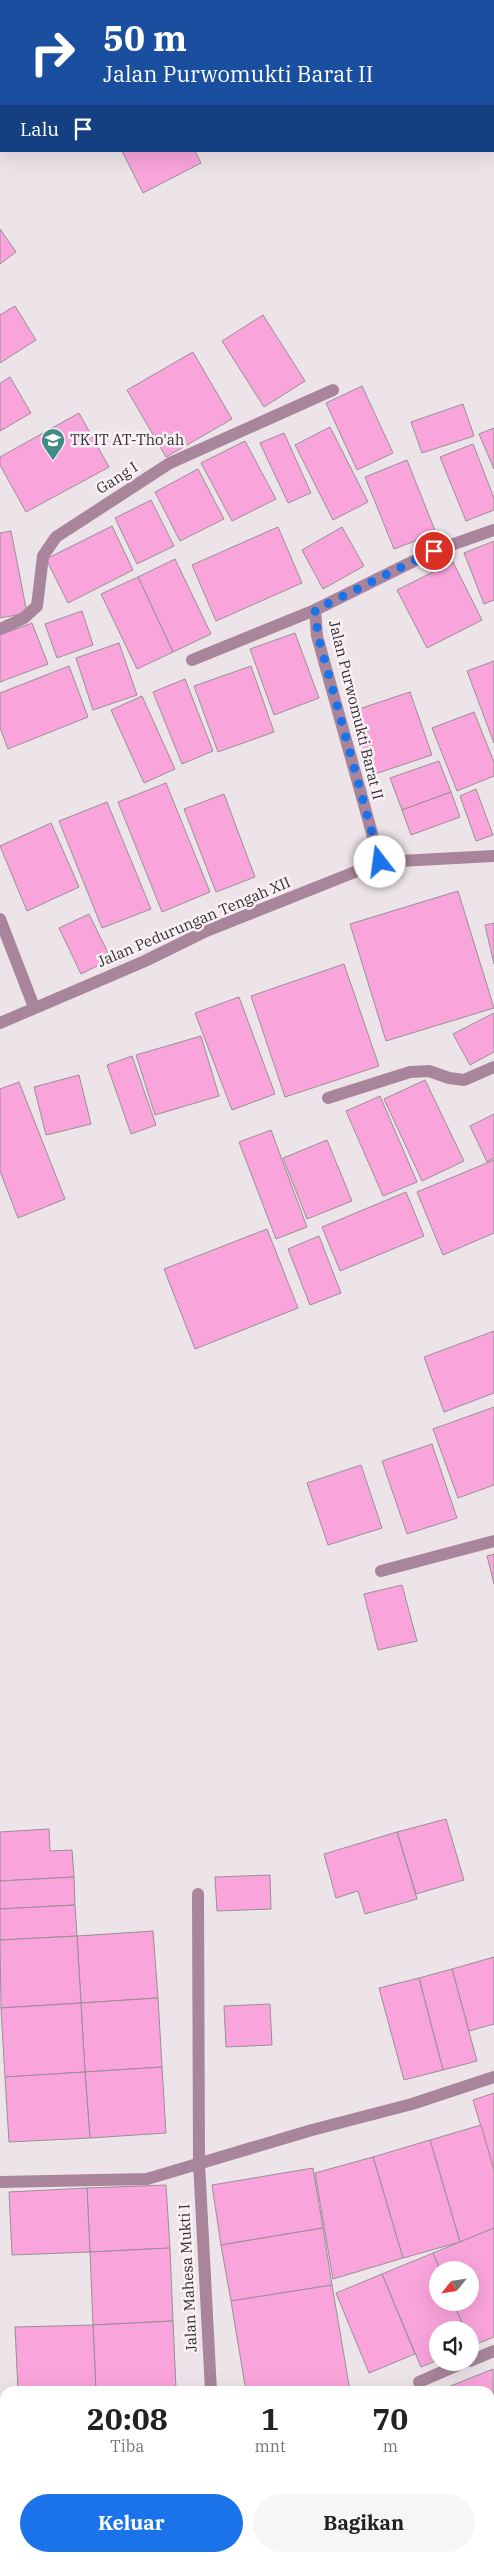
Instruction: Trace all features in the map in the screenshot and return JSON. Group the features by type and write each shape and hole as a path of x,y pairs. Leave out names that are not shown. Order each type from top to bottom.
{"street":[{"name":"Gang I","path":"0,629 24,618 37,606 43,556 56,537 170,464 333,390"},
{"name":"Jalan Purwomukti Barat II","path":"380,862 318,636 315,610 434,551 494,530"},
{"path":"192,660 315,610"},
{"name":"Jalan Pedurungan Tengah XII","path":"0,1023 34,1007 145,962 204,932 380,862 494,856"},
{"path":"0,919 34,1007"},
{"path":"328,1098 410,1072 429,1071 449,1078 464,1080 494,1067"},
{"path":"381,1571 494,1541"},
{"name":"Jalan Mahesa Mukti I","path":"198,1894 199,2163 211,2386"},
{"path":"0,2182 147,2178 412,2104 494,2077"},
{"path":"479,2357 494,2351"},
{"path":"419,2382 444,2371"}],"building":[{"path":"122,152 196,152 201,163 143,193"},
{"path":"0,229 16,252 0,264"},
{"path":"15,306 36,340 0,363 0,315"},
{"path":"263,315 305,381 264,407 222,341"},
{"path":"193,352 232,419 166,457 127,390"},
{"path":"10,377 31,413 0,431 0,383"},
{"path":"362,386 393,453 357,470 326,403"},
{"path":"463,404 474,436 422,453 411,422"},
{"name":"TK IT AT-Tho'ah","path":"79,413 109,467 26,512 0,465 0,457"},
{"path":"330,427 368,502 333,520 295,445"},
{"path":"494,428 494,469 479,434"},
{"path":"284,433 311,493 288,503 260,443"},
{"path":"245,441 276,499 232,521 201,463"},
{"path":"473,444 494,498 494,510 466,521 440,457"},
{"path":"407,460 436,533 394,549 365,477"},
{"path":"198,469 224,519 180,541 155,492"},
{"path":"151,500 174,546 137,564 115,518"},
{"path":"112,526 133,570 68,603 46,559"},
{"path":"278,527 302,583 216,621 192,565"},
{"path":"342,527 364,566 323,589 302,550"},
{"path":"11,531 27,613 0,618 0,533"},
{"path":"494,541 494,600 484,604 464,553"},
{"path":"175,559 211,634 173,652 138,577"},
{"path":"453,562 482,620 427,648 397,590"},
{"path":"138,577 173,652 137,669 101,594"},
{"path":"82,611 93,645 57,658 45,624"},
{"path":"32,623 48,664 0,682 0,635"},
{"path":"295,633 319,698 274,715 250,649"},
{"path":"119,643 137,695 93,710 76,658"},
{"path":"494,661 494,743 467,671"},
{"path":"69,666 88,717 8,749 0,728 0,693"},
{"path":"251,666 274,732 218,752 194,686"},
{"path":"185,679 213,751 182,764 153,692"},
{"path":"410,692 432,755 372,775 350,712"},
{"path":"142,696 175,769 144,783 111,710"},
{"path":"474,712 494,762 494,776 457,791 432,728"},
{"path":"439,761 451,792 402,810 390,778"},
{"path":"166,783 210,892 162,912 118,802"},
{"path":"476,789 493,835 476,841 460,796"},
{"path":"451,792 460,817 411,835 402,810"},
{"path":"224,794 255,877 216,892 184,809"},
{"path":"107,802 151,909 102,928 59,821"},
{"path":"51,823 79,887 27,911 0,846"},
{"path":"458,891 494,1008 386,1041 350,924"},
{"path":"89,914 111,959 81,974 59,928"},
{"path":"494,923 494,964 485,925"},
{"path":"344,964 379,1066 285,1097 251,996"},
{"path":"239,997 275,1094 232,1110 195,1013"},
{"path":"494,1013 494,1052 470,1065 453,1034"},
{"path":"201,1036 219,1096 155,1115 136,1055"},
{"path":"132,1056 156,1125 131,1134 107,1065"},
{"path":"79,1075 91,1124 46,1135 34,1087"},
{"path":"425,1080 464,1161 422,1181 384,1099"},
{"path":"19,1082 65,1199 18,1218 0,1171 0,1089"},
{"path":"380,1096 417,1182 383,1196 346,1111"},
{"path":"494,1114 494,1158 487,1162 470,1126"},
{"path":"271,1130 307,1227 276,1239 239,1142"},
{"path":"327,1140 352,1201 307,1219 283,1158"},
{"path":"494,1160 494,1233 443,1255 417,1192"},
{"path":"406,1192 424,1236 340,1271 322,1227"},
{"path":"267,1229 298,1308 195,1349 164,1269"},
{"path":"319,1236 341,1293 310,1305 288,1249"},
{"path":"494,1331 494,1393 444,1412 424,1357"},
{"path":"494,1407 494,1485 458,1498 433,1429"},
{"path":"432,1444 457,1518 407,1534 382,1461"},
{"path":"361,1465 382,1528 328,1545 307,1483"},
{"path":"494,1554 494,1584 487,1556"},
{"path":"402,1585 417,1641 378,1650 364,1594"},
{"path":"446,1819 464,1880 416,1894 397,1832"},
{"path":"49,1829 50,1851 72,1850 74,1877 0,1881 0,1832"},
{"path":"397,1832 417,1899 365,1914 358,1891 336,1898 324,1854"},
{"path":"270,1875 271,1909 217,1911 215,1877"},
{"path":"74,1877 75,1905 0,1909 0,1881"},
{"path":"75,1905 77,1936 0,1940 0,1909"},
{"path":"153,1931 158,1998 81,2003 77,1936"},
{"path":"77,1936 81,2003 1,2008 0,1940"},
{"path":"494,1957 494,2024 469,2031 452,1969"},
{"path":"452,1969 477,2061 443,2070 419,1978"},
{"path":"419,1978 443,2070 404,2080 379,1988"},
{"path":"158,1998 162,2067 85,2072 81,2003"},
{"path":"81,2003 85,2072 5,2077 1,2008"},
{"path":"270,2004 272,2045 226,2047 224,2006"},
{"path":"162,2067 166,2133 90,2138 85,2072"},
{"path":"85,2072 90,2138 9,2142 5,2077"},
{"path":"494,2093 494,2170 473,2100"},
{"path":"481,2125 494,2170 494,2228 460,2242 430,2140"},
{"path":"430,2140 460,2242 403,2258 373,2157"},
{"path":"373,2157 403,2258 333,2279 315,2173"},
{"path":"313,2168 323,2228 221,2245 212,2185"},
{"path":"166,2185 170,2248 90,2252 87,2188"},
{"path":"87,2188 90,2252 12,2255 9,2192"},
{"path":"323,2228 332,2285 231,2301 221,2245"},
{"path":"494,2228 494,2337 479,2343 479,2321 461,2321 457,2311 479,2311 479,2261 436,2261 433,2253"},
{"path":"170,2248 173,2321 93,2325 90,2252"},
{"path":"433,2253 436,2261 429,2261 429,2311 457,2311 461,2321 429,2321 429,2364 421,2367 382,2274"},
{"path":"382,2274 415,2354 369,2373 336,2293"},
{"path":"332,2285 349,2386 245,2386 231,2301"},
{"path":"173,2321 176,2386 96,2386 93,2325"},
{"path":"93,2325 96,2386 18,2386 15,2327"},
{"path":"493,2369 493,2386 450,2386"}],"place":[{"name":"TK IT AT-Tho'ah","path":"53,461"}],"route":[{"path":"380,862 318,636 315,610 434,551"}]}
